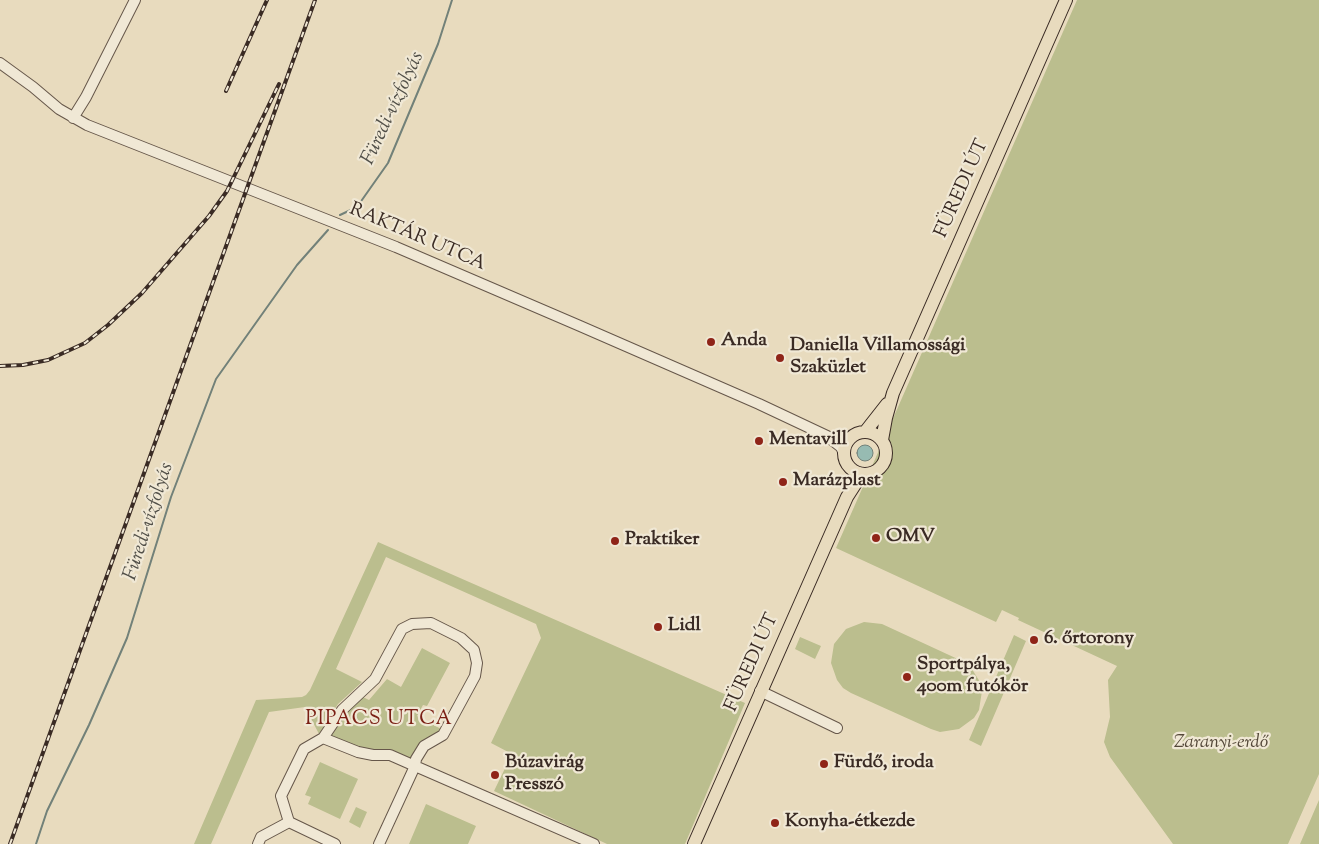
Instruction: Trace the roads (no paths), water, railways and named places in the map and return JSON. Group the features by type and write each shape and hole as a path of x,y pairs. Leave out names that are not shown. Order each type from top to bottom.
{"main road":[{"name":"FÜREDI ÚT","path":"851,438 859,432 865,432 881,413 893,393 1066,0"},
{"name":"FÜREDI ÚT","path":"694,844 847,497 856,483 866,474 876,471 883,465 886,452 882,440 893,393"},
{"path":"865,432 875,434 882,440"},
{"path":"844,454 847,443 851,438"},
{"name":"FÜREDI ÚT","path":"844,454 852,476 847,497"},
{"path":"850,467 857,472 866,474"}],"street":[{"path":"73,118 86,97 135,0"},
{"name":"RAKTÁR UTCA","path":"0,63 73,118 101,131 396,247 759,404 827,436 841,447 844,454"},
{"name":"RAKTÁR UTCA","path":"827,436 851,438"},
{"path":"335,844 289,822 281,796 304,749 323,738 342,710 375,679 402,629 412,624 430,624 461,638 472,646 476,654 477,668 475,676 443,735 424,746 416,759 415,766 379,844"},
{"path":"760,691 837,728"},
{"path":"323,738 358,752 390,756 594,844"},
{"path":"258,844 261,837 289,822"}],"water":[{"path":"865,445 873,453 865,461 857,453"}],"waterway":[{"name":"Füredi-vízfolyás","path":"340,215 357,207 388,163 438,44 452,0"},
{"name":"Füredi-vízfolyás","path":"36,844 47,811 89,725 127,638 171,497 216,379 297,265 328,230"}],"railway":[{"path":"226,91 267,0"},
{"path":"10,844 315,0"},
{"path":"0,366 23,365 48,360 85,343 108,325 142,293 209,216 227,191 279,84"}],"place":[{"name":"Anda","path":"711,342"},
{"name":"Daniella Villamossági Szaküzlet","path":"780,358"},
{"name":"Mentavill","path":"759,441"},
{"name":"Marázplast","path":"783,482"},
{"name":"OMV","path":"876,538"},
{"name":"Praktiker","path":"615,541"},
{"name":"Lidl","path":"658,627"},
{"name":"6. őrtorony","path":"1034,640"},
{"name":"Sportpálya, 400m futókör","path":"907,677"},
{"name":"Fürdő, iroda","path":"824,764"},
{"name":"Búzavirág Presszó","path":"495,775"},
{"name":"Konyha-étkezde","path":"775,823"}],"district":[{"name":"PIPACS UTCA","path":"379,721"}],"park label":[{"name":"Zaranyi-erdő","path":"1221,744"}]}
